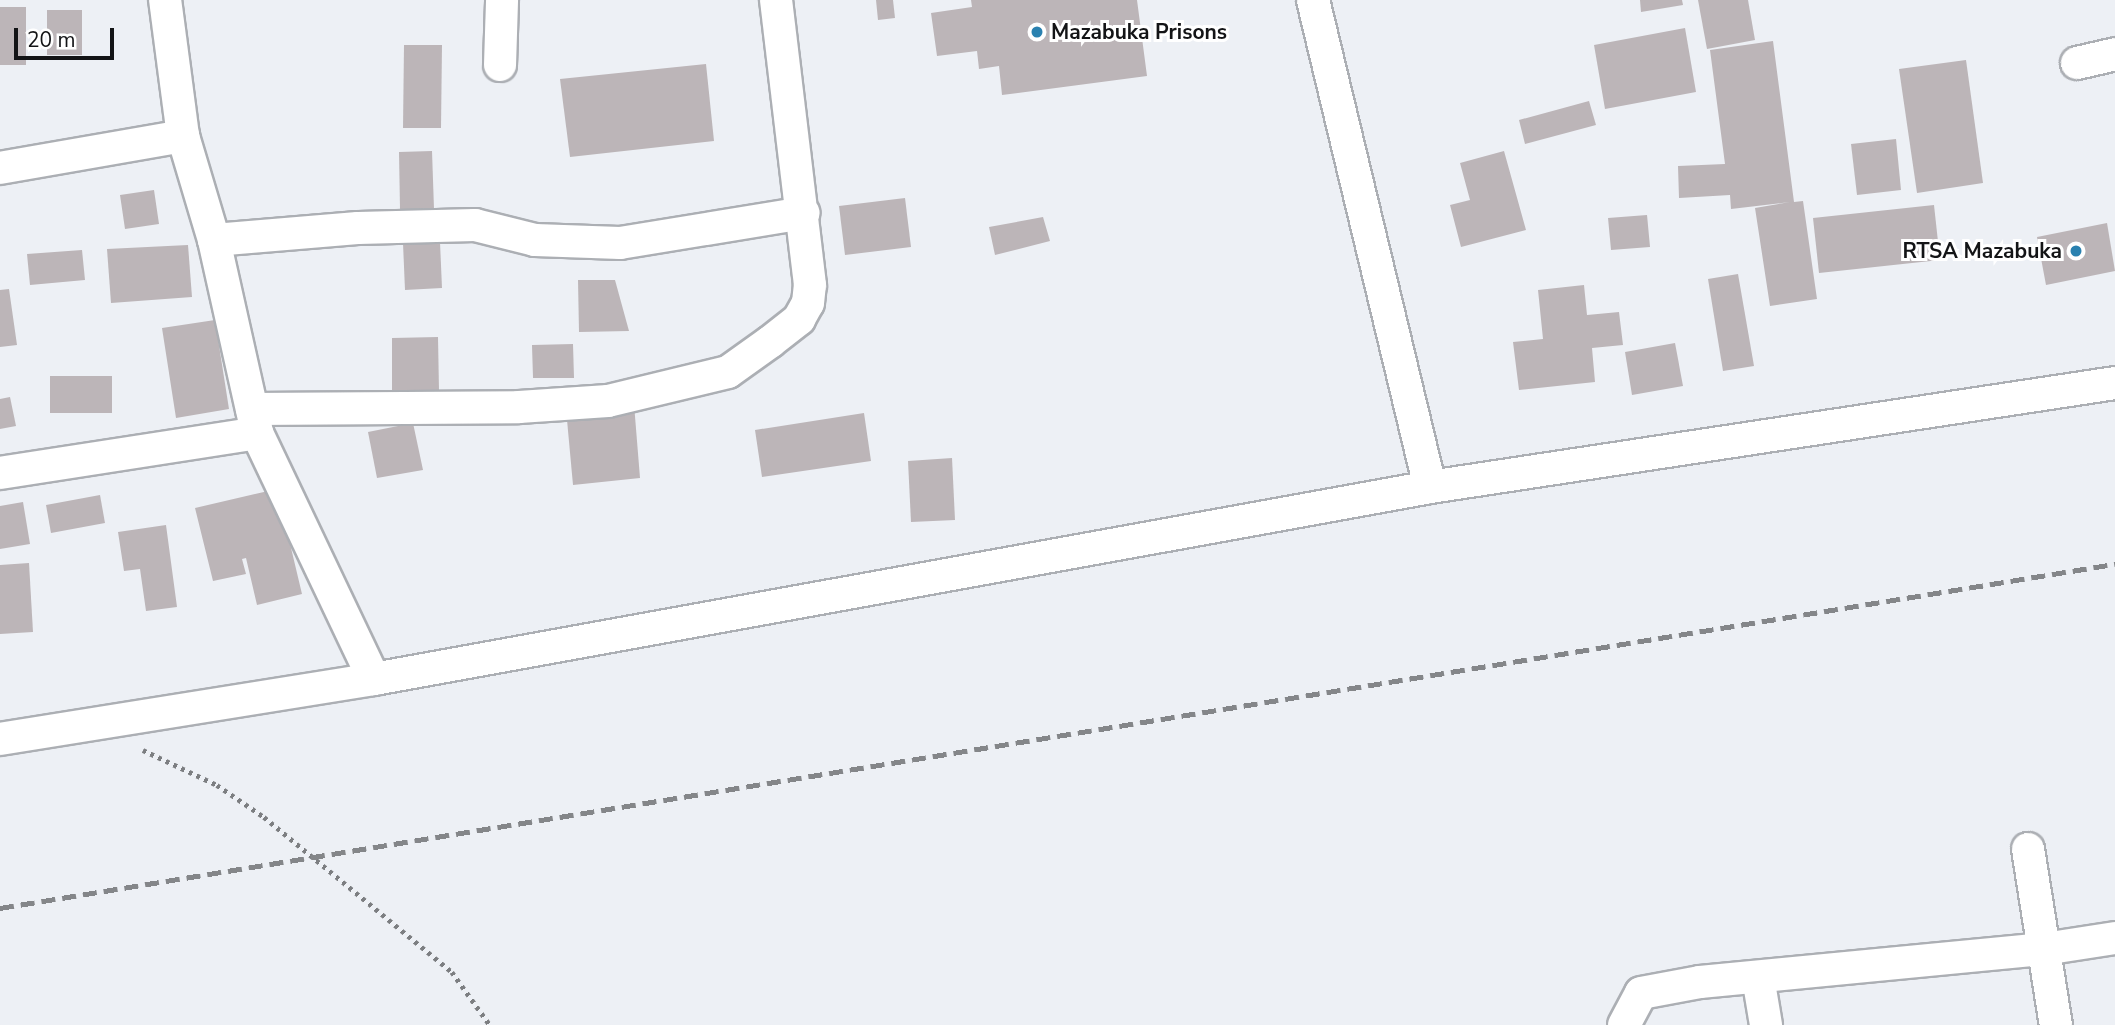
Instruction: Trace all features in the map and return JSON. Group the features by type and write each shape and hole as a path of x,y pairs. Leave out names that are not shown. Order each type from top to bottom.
{"street":[{"path":"165,0 184,136 214,240 255,421 374,679"},
{"path":"500,65 502,0"},
{"path":"0,473 255,421 595,402 673,388 728,372 799,319 808,303 804,213 776,0"},
{"path":"1313,0 1430,487"},
{"path":"2077,63 2115,54"},
{"path":"0,168 184,136"},
{"path":"214,240 358,228 475,225 535,240 620,243 804,213"},
{"path":"0,739 374,679 1430,487 2115,383"},
{"path":"2028,849 2056,1025"},
{"path":"1624,1025 1641,993 1758,977 2044,949 2115,938"},
{"path":"1758,977 1766,1025"}],"path":[{"path":"139,748 217,785 264,817 452,972 490,1025"}],"building":[{"path":"876,0 893,0 895,18 878,20"},
{"name":"Mazabuka Prisons","path":"971,0 1137,0 1147,76 1002,95 999,66 979,69 977,51 937,56 931,13 972,7"},
{"path":"1640,0 1682,0 1683,5 1641,12"},
{"path":"1698,0 1748,0 1755,40 1707,49"},
{"path":"0,7 26,7 26,65 0,65"},
{"path":"47,10 82,10 82,55 47,55"},
{"path":"1685,28 1696,92 1605,109 1594,45"},
{"path":"1773,41 1794,202 1803,201 1817,299 1770,306 1755,208 1790,202 1731,209 1730,195 1679,198 1678,166 1725,164 1710,50"},
{"path":"404,45 442,45 441,128 403,128"},
{"path":"1966,60 1983,183 1917,193 1899,69"},
{"path":"706,64 714,141 570,157 560,79"},
{"path":"1589,101 1596,125 1525,144 1519,120"},
{"path":"1896,139 1901,190 1857,195 1851,144"},
{"path":"432,151 434,209 400,209 399,152"},
{"path":"1504,151 1526,230 1461,247 1450,205 1470,200 1460,163"},
{"path":"154,190 159,224 125,229 120,195"},
{"path":"905,198 911,247 845,255 839,206"},
{"path":"1934,205 1940,260 1819,273 1813,218"},
{"path":"1647,215 1650,247 1611,250 1608,218"},
{"path":"1043,217 1050,241 995,255 989,227"},
{"name":"RTSA Mazabuka","path":"2107,223 2115,271 2046,285 2037,237"},
{"path":"440,242 442,288 405,290 403,243"},
{"path":"188,245 192,297 111,303 107,249"},
{"path":"82,250 85,280 30,285 27,254"},
{"path":"1738,274 1754,366 1723,371 1708,279"},
{"path":"578,280 615,280 629,331 579,332"},
{"path":"1584,285 1587,315 1619,312 1623,345 1592,348 1595,382 1519,390 1513,342 1543,339 1538,290"},
{"path":"9,289 17,345 0,347 0,290"},
{"path":"215,320 229,409 176,418 162,328"},
{"path":"438,337 439,391 392,392 392,338"},
{"path":"1675,343 1683,386 1632,395 1625,352"},
{"path":"573,344 574,378 533,378 532,345"},
{"path":"50,376 112,376 112,413 50,413"},
{"path":"10,397 16,426 0,429 0,399"},
{"path":"634,404 640,478 573,485 566,409"},
{"path":"864,413 871,461 762,477 755,430"},
{"path":"413,423 423,470 377,478 368,432"},
{"path":"952,458 955,520 911,522 908,461"},
{"path":"277,489 302,594 257,605 246,558 242,559 246,574 213,581 195,508"},
{"path":"100,495 105,523 51,533 46,505"},
{"path":"23,502 30,544 0,549 0,506"},
{"path":"166,525 177,607 146,611 140,569 124,571 118,532"},
{"path":"29,563 33,632 0,634 0,565"}],"railway":[{"path":"0,908 2115,564"}],"place":[{"name":"Mazabuka Prisons","path":"1037,32"},
{"name":"RTSA Mazabuka","path":"2076,251"}]}
